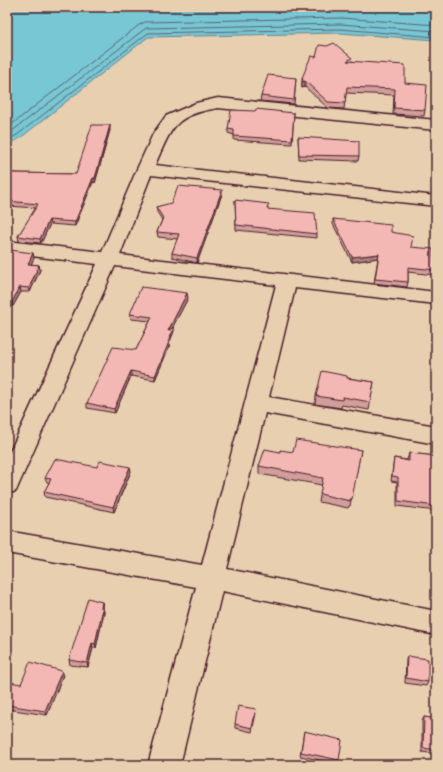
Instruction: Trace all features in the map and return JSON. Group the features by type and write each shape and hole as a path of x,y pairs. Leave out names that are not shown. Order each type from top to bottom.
{"street":[{"path":"7,484 109,259 145,169 161,134 172,119 201,106 218,103 436,125"},
{"path":"145,169 436,201"},
{"path":"7,247 287,282 436,298"},
{"path":"164,765 213,578 287,282"},
{"path":"257,403 436,435"},
{"path":"7,542 213,578 436,623"}],"water":[{"path":"7,7 436,7 436,40 340,33 148,37 19,139 7,145"}],"building":[{"path":"334,43 352,58 347,61 405,65 405,83 427,85 425,110 394,108 395,89 347,87 345,103 328,102 305,81 302,82 302,78 311,56 316,57 319,45 327,46"},
{"path":"268,75 296,78 294,100 261,96"},
{"path":"256,109 294,113 292,140 234,136 234,130 228,129 231,110 255,111"},
{"path":"92,125 110,125 95,178 93,178 75,222 49,220 40,239 18,236 38,204 7,201 7,172 76,174"},
{"path":"298,137 359,141 359,156 299,155"},
{"path":"178,186 222,190 197,258 172,253 179,234 157,232 163,218 156,207 171,203"},
{"path":"235,200 269,204 267,209 315,213 317,234 236,225"},
{"path":"333,219 391,225 391,232 413,236 411,247 433,249 435,270 408,267 408,282 375,279 379,254 352,257"},
{"path":"10,250 33,253 28,264 39,265 29,288 20,287 12,302 7,301 7,255"},
{"path":"141,287 187,293 168,331 174,327 155,376 131,371 114,409 87,403 113,347 136,350 152,317 130,314"},
{"path":"322,371 347,376 347,378 374,382 370,402 343,397 342,400 316,396"},
{"path":"296,440 361,450 352,499 350,499 350,501 320,494 323,478 259,466 265,449 280,452 280,450 293,452"},
{"path":"409,453 436,456 436,506 398,501 398,477 392,476 394,458 409,461"},
{"path":"55,459 97,467 100,461 130,467 113,507 44,492 51,479 45,478"},
{"path":"88,598 102,602 101,608 103,608 95,644 92,643 87,663 69,660"},
{"path":"407,656 428,659 428,682 406,678"},
{"path":"30,662 62,671 45,711 7,705 7,689 9,682 21,684"},
{"path":"238,706 256,709 252,728 235,724"},
{"path":"424,717 436,719 436,750 423,748"},
{"path":"304,731 342,740 339,760 301,752"}]}
